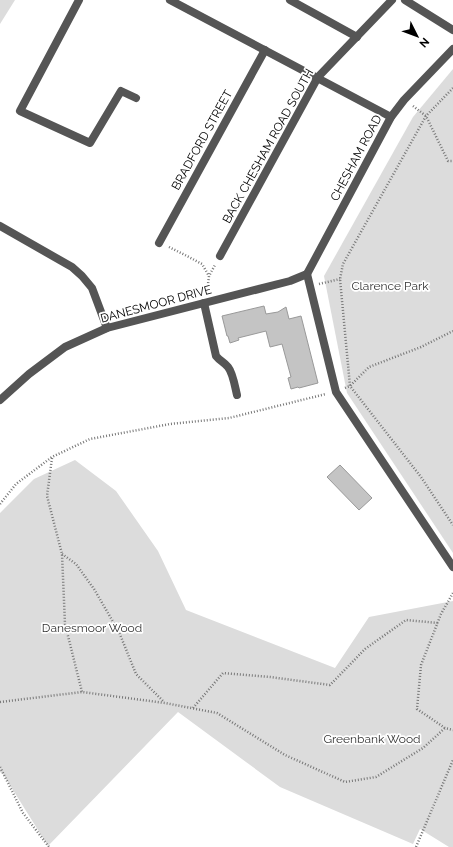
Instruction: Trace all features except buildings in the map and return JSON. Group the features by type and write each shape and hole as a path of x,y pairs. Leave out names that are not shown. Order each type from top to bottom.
{"street":[{"path":"80,0 20,111 90,144 121,91 136,98"},
{"path":"170,0 391,116"},
{"path":"290,0 357,37"},
{"name":"BACK CHESHAM ROAD SOUTH","path":"220,256 318,77 392,0"},
{"path":"405,0 453,30"},
{"name":"CHESHAM ROAD","path":"307,274 391,116 404,100 453,49"},
{"name":"BRADFORD STREET","path":"159,242 265,50"},
{"path":"0,226 72,267 82,276 92,288 107,328"},
{"path":"307,274 336,392 453,567"},
{"name":"DANESMOOR DRIVE","path":"0,400 29,374 65,347 107,328 290,281 307,274"},
{"path":"205,303 216,356 230,369 237,395"}],"path":[{"path":"453,88 426,116 343,264 340,280 350,386 421,477 453,525"},
{"path":"404,100 426,116 448,161 453,161"},
{"path":"159,242 202,264 209,276"},
{"path":"205,303 209,276 220,256"},
{"path":"310,287 340,280"},
{"path":"0,504 16,484 52,457 90,439 170,424 229,418 336,392 350,386 369,367 421,347 453,330"},
{"path":"52,457 47,496 62,554 65,624 82,692"},
{"path":"62,554 76,564 94,589 119,632 136,674 165,703"},
{"path":"453,593 438,623 421,665 417,709 445,728 453,730"},
{"path":"193,708 223,673 270,677 330,685 365,649 406,620 438,623"},
{"path":"0,702 82,692 165,703 217,713 285,755 345,782 376,777 423,748 445,728"},
{"path":"416,847 453,760"},
{"path":"0,767 22,813 49,847"}],"green space":[{"path":"0,0 15,0 0,24"},
{"name":"Clarence Park","path":"453,69 453,553 347,393 324,276 413,117"},
{"path":"75,460 116,491 158,551 186,610 335,668 369,617 453,601 453,847 449,847 420,829 413,844 280,787 178,712 48,846 3,774 0,772 0,513 34,479"}],"park label":[{"name":"Danesmoor Wood","path":"92,628"},
{"name":"Greenbank Wood","path":"372,739"}]}
